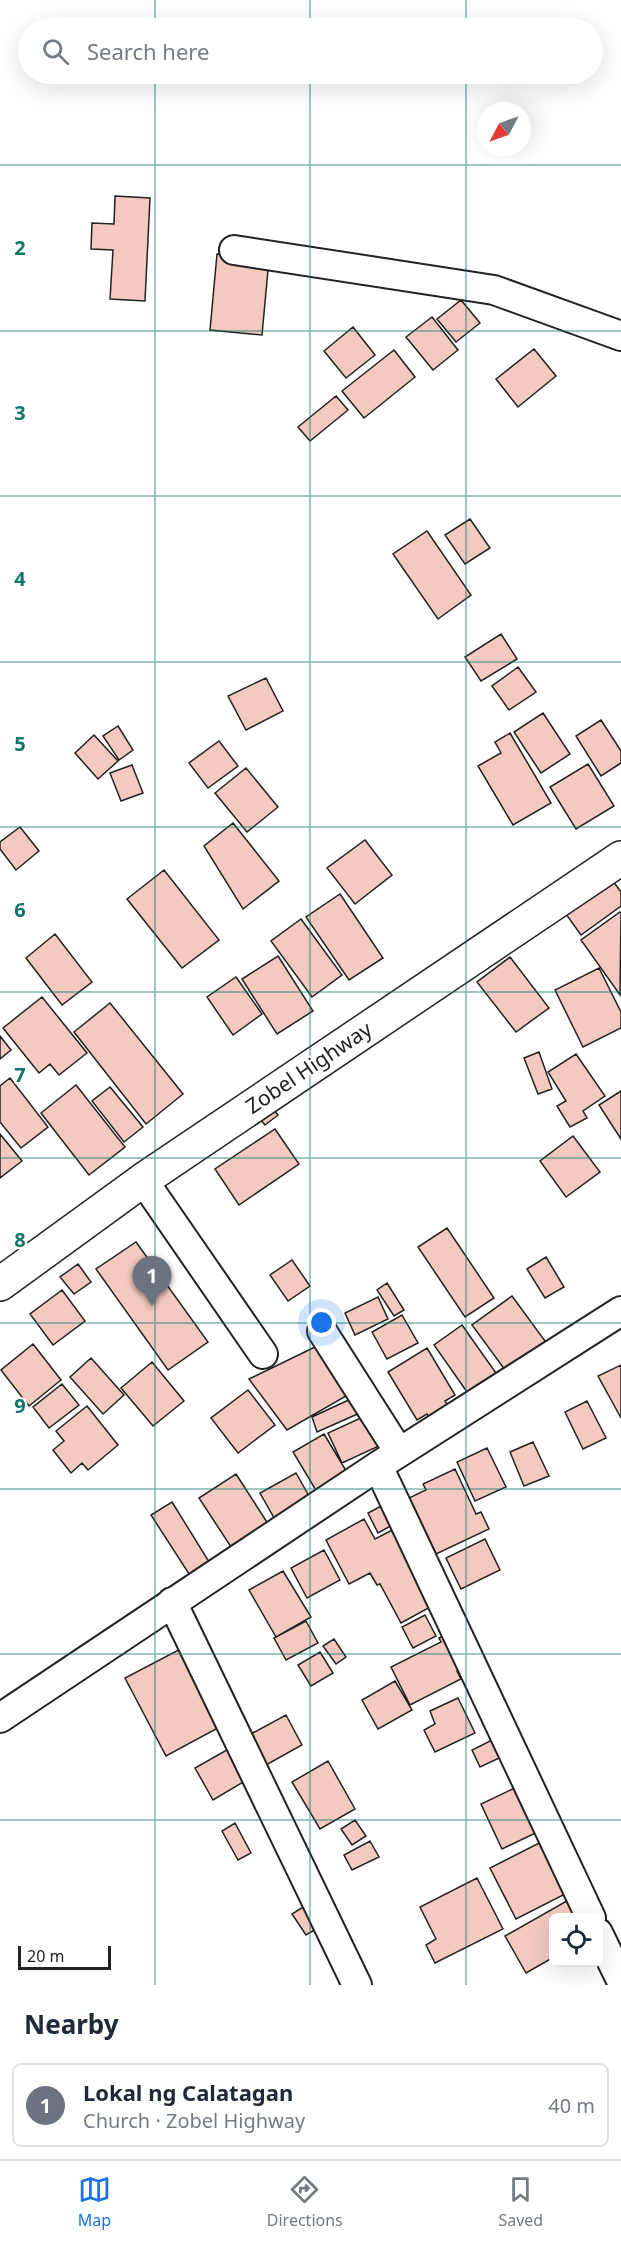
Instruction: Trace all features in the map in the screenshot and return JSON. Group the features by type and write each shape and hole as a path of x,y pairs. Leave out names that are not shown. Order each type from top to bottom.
{"main road":[{"name":"Zobel Highway","path":"0,1284 143,1180 621,858"}],"street":[{"path":"234,250 494,290 621,336"},
{"path":"143,1180 263,1354"},
{"path":"0,1718 389,1459 621,1311"},
{"path":"322,1331 389,1459 589,1913"},
{"path":"172,1602 357,1985"},
{"path":"603,1943 621,1980"}],"building":[{"path":"115,196 150,198 145,301 110,299 113,250 91,249 92,223 114,224"},
{"path":"217,254 269,259 262,335 210,330"},
{"path":"461,300 480,323 456,342 437,319"},
{"path":"432,317 458,350 433,370 406,337"},
{"path":"353,327 375,355 346,378 324,351"},
{"path":"534,349 556,376 518,407 496,379"},
{"path":"394,350 415,377 364,418 342,391"},
{"path":"336,396 348,410 310,441 298,427"},
{"path":"470,519 490,548 465,564 445,535"},
{"path":"427,531 471,595 438,619 393,554"},
{"path":"501,634 517,659 481,681 465,657"},
{"path":"518,667 536,692 509,710 492,686"},
{"path":"266,678 283,711 246,730 228,696"},
{"path":"543,713 570,754 541,773 514,732"},
{"path":"601,720 621,751 621,763 601,776 576,736"},
{"path":"118,726 133,750 119,760 103,736"},
{"path":"510,733 551,803 513,825 478,766 501,753 495,742"},
{"path":"94,735 118,761 98,779 75,753"},
{"path":"219,741 238,766 208,788 189,763"},
{"path":"588,764 614,806 576,829 550,787"},
{"path":"132,765 143,793 121,801 110,773"},
{"path":"246,768 278,807 247,832 215,793"},
{"path":"233,823 279,881 243,909 204,846"},
{"path":"20,827 39,851 16,870 0,849 0,842"},
{"path":"365,840 392,875 355,904 327,868"},
{"path":"164,870 219,940 182,968 127,899"},
{"path":"605,870 621,892 621,906 581,935 558,903"},
{"path":"340,894 383,958 349,980 306,917"},
{"path":"621,913 620,995 581,940"},
{"path":"301,919 342,975 312,997 271,941"},
{"path":"55,934 92,982 62,1005 26,958"},
{"path":"278,956 313,1011 277,1034 242,979"},
{"path":"510,957 549,1008 516,1032 477,982"},
{"path":"599,968 621,1012 621,1028 583,1047 555,990"},
{"path":"236,977 262,1014 233,1035 207,997"},
{"path":"42,997 87,1053 59,1075 50,1064 39,1073 3,1028"},
{"path":"110,1003 183,1094 146,1124 74,1032"},
{"path":"0,1036 11,1050 0,1059"},
{"path":"539,1052 552,1089 538,1094 524,1058"},
{"path":"576,1054 605,1096 583,1111 587,1118 570,1127 557,1106 566,1101 548,1072"},
{"path":"10,1078 48,1127 21,1148 0,1122 0,1086"},
{"path":"76,1085 125,1147 89,1175 41,1113"},
{"path":"110,1087 143,1127 124,1142 92,1101"},
{"path":"621,1091 621,1139 599,1105"},
{"path":"268,1103 278,1115 265,1125 255,1113"},
{"path":"275,1129 299,1164 239,1205 215,1169"},
{"path":"0,1134 22,1161 0,1178"},
{"path":"573,1136 600,1172 566,1197 540,1161"},
{"path":"447,1228 494,1298 465,1317 418,1247"},
{"path":"136,1242 208,1342 168,1370 96,1269"},
{"path":"546,1257 564,1287 545,1298 527,1269"},
{"path":"292,1260 310,1286 288,1301 270,1275"},
{"path":"78,1264 91,1282 74,1294 60,1277"},
{"path":"387,1283 404,1310 394,1316 377,1290"},
{"path":"62,1290 85,1321 53,1345 30,1314"},
{"path":"512,1296 548,1345 508,1374 472,1325"},
{"path":"378,1297 388,1319 355,1335 345,1313"},
{"path":"402,1315 418,1343 387,1359 372,1332"},
{"path":"462,1325 496,1373 467,1392 434,1345"},
{"path":"33,1344 61,1380 29,1406 1,1370"},
{"path":"317,1346 346,1396 287,1430 249,1379"},
{"path":"427,1348 455,1395 445,1401 452,1412 433,1423 427,1414 417,1420 388,1372"},
{"path":"91,1358 124,1395 103,1414 70,1377"},
{"path":"152,1362 184,1401 153,1426 121,1388"},
{"path":"621,1365 621,1418 598,1376"},
{"path":"62,1384 79,1405 49,1428 33,1407"},
{"path":"248,1390 275,1425 238,1453 211,1418"},
{"path":"355,1397 362,1412 317,1432 312,1417"},
{"path":"587,1401 606,1438 583,1449 565,1412"},
{"path":"87,1406 118,1445 88,1470 82,1463 71,1473 53,1450 64,1441 56,1431"},
{"path":"365,1416 379,1446 342,1463 328,1433"},
{"path":"324,1434 348,1474 317,1492 293,1452"},
{"path":"533,1442 549,1476 524,1486 510,1452"},
{"path":"487,1448 506,1487 475,1501 457,1462"},
{"path":"455,1469 476,1514 481,1512 489,1529 436,1554 409,1498 426,1490 423,1484"},
{"path":"296,1473 313,1503 277,1523 260,1493"},
{"path":"236,1474 272,1530 235,1553 199,1498"},
{"path":"172,1502 211,1565 191,1577 151,1515"},
{"path":"385,1504 396,1523 378,1533 368,1513"},
{"path":"364,1519 375,1539 398,1527 434,1605 401,1623 380,1584 377,1585 370,1573 349,1584 326,1540"},
{"path":"485,1539 500,1570 461,1589 446,1558"},
{"path":"324,1550 340,1580 307,1598 291,1568"},
{"path":"283,1571 311,1617 276,1637 249,1590"},
{"path":"425,1615 436,1636 413,1648 402,1627"},
{"path":"306,1621 318,1643 286,1660 274,1638"},
{"path":"451,1632 468,1666 457,1671 461,1679 410,1705 391,1667 441,1642 439,1638"},
{"path":"334,1639 346,1657 336,1664 323,1646"},
{"path":"188,1645 229,1722 166,1756 125,1678"},
{"path":"320,1652 333,1673 311,1686 298,1665"},
{"path":"395,1681 412,1710 378,1729 362,1700"},
{"path":"458,1698 475,1733 435,1752 424,1730 435,1724 430,1711"},
{"path":"286,1715 302,1745 266,1765 249,1735"},
{"path":"502,1735 510,1753 480,1767 472,1750"},
{"path":"232,1747 250,1778 213,1800 195,1768"},
{"path":"328,1761 355,1809 320,1829 292,1782"},
{"path":"521,1785 542,1830 502,1849 481,1804"},
{"path":"355,1820 366,1836 352,1845 341,1829"},
{"path":"235,1823 251,1853 238,1860 222,1831"},
{"path":"549,1838 575,1889 516,1919 490,1868"},
{"path":"370,1841 379,1857 352,1870 344,1855"},
{"path":"477,1878 503,1929 435,1963 426,1945 436,1939 420,1907"},
{"path":"572,1898 581,1913 549,1913 549,1960 526,1973 505,1936"},
{"path":"311,1902 325,1924 306,1935 292,1914"}],"place":[{"name":"Lokal ng Calatagan","path":"152,1306"}]}
